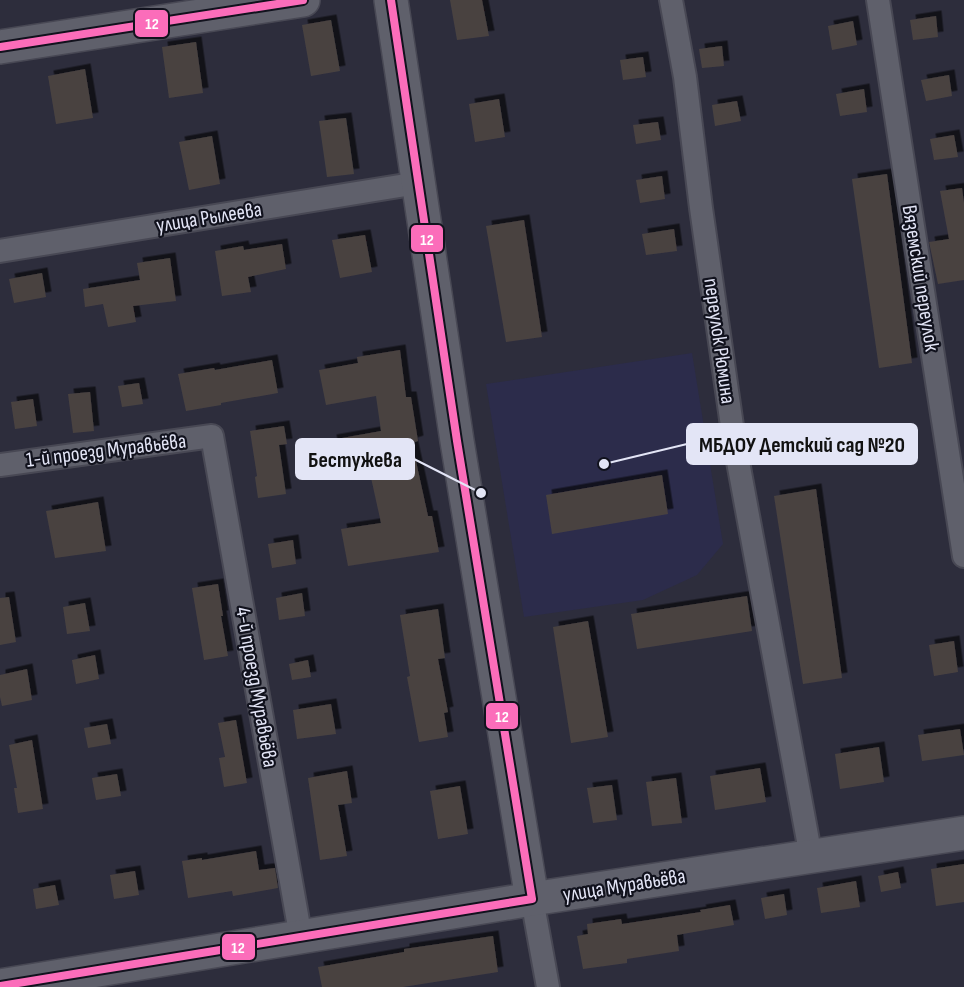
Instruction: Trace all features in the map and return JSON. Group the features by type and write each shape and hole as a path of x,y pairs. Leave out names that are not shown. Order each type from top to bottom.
{"street":[{"path":"0,47 303,0"},
{"path":"391,0 485,617 548,987"},
{"name":"переулок Рюмина","path":"671,0 685,78 734,440 811,857"},
{"name":"Вяземский переулок","path":"878,0 964,556"},
{"name":"улица Рылеева","path":"0,251 418,183"},
{"name":"1-й проезд Муравьёва","path":"0,465 212,436"},
{"name":"4-й проезд Муравьёва","path":"212,436 301,938"},
{"name":"улица Муравьёва","path":"0,986 532,899 964,833"}],"shaded area":[{"path":"692,353 723,544 697,575 643,600 524,617 486,384"}],"building":[{"path":"450,0 482,0 489,36 457,40"},
{"path":"936,16 938,37 913,40 910,20"},
{"path":"331,20 340,71 311,76 302,25"},
{"path":"853,21 857,45 832,50 828,26"},
{"path":"196,42 203,93 169,98 162,47"},
{"path":"722,46 724,66 702,68 699,49"},
{"path":"643,57 646,77 623,80 620,60"},
{"path":"85,69 93,118 56,124 48,76"},
{"path":"949,75 952,96 926,101 921,80"},
{"path":"864,89 867,112 840,116 836,94"},
{"path":"499,99 505,137 475,142 469,104"},
{"path":"737,101 741,121 715,126 712,105"},
{"path":"346,118 354,174 327,177 319,121"},
{"path":"658,122 661,140 636,144 633,125"},
{"path":"954,135 958,157 934,160 930,139"},
{"path":"212,136 220,184 189,190 179,142"},
{"path":"887,174 912,363 879,368 852,179"},
{"path":"662,176 665,199 640,203 636,180"},
{"path":"962,188 964,280 938,284 929,242 949,239 940,191"},
{"path":"524,220 542,337 506,342 486,226"},
{"path":"674,229 677,251 646,255 642,234"},
{"path":"365,235 372,272 340,278 332,240"},
{"path":"282,244 286,269 248,277 251,292 222,296 215,251 243,246 244,250"},
{"path":"170,258 176,301 133,306 136,322 108,327 103,304 85,307 83,289 140,280 137,263"},
{"path":"42,273 46,297 14,303 9,279"},
{"path":"400,350 406,397 411,397 418,441 412,443 428,516 432,516 439,552 348,566 341,529 381,523 368,464 337,470 331,440 381,431 376,396 326,405 319,370 358,363 357,357"},
{"path":"272,360 278,393 186,411 178,374"},
{"path":"139,383 143,404 122,407 118,386"},
{"path":"90,392 94,431 73,433 68,394"},
{"path":"33,399 37,426 15,429 11,402"},
{"path":"284,426 287,444 279,445 286,494 258,498 250,431"},
{"path":"662,475 668,514 552,534 546,495"},
{"path":"816,489 842,678 803,684 774,496"},
{"path":"98,502 106,551 55,558 46,511"},
{"path":"293,540 296,564 272,568 268,544"},
{"path":"218,584 228,656 204,660 192,588"},
{"path":"302,593 305,616 279,620 276,598"},
{"path":"747,596 752,631 637,649 631,614"},
{"path":"9,597 16,642 0,645 0,598"},
{"path":"85,603 90,631 67,634 63,607"},
{"path":"438,609 445,658 438,659 448,712 444,713 448,737 419,742 407,677 410,676 400,615"},
{"path":"588,621 608,737 571,743 553,627"},
{"path":"954,641 958,672 934,676 929,645"},
{"path":"95,655 99,679 76,684 72,660"},
{"path":"308,660 311,677 292,680 289,664"},
{"path":"27,669 32,700 2,706 0,675"},
{"path":"331,704 336,734 297,739 293,710"},
{"path":"236,720 247,783 224,787 219,758 225,757 218,723"},
{"path":"107,724 111,744 88,748 84,728"},
{"path":"960,729 964,755 922,761 918,735"},
{"path":"32,740 43,809 18,813 14,788 17,788 9,745"},
{"path":"879,747 884,782 840,789 835,754"},
{"path":"760,768 766,802 715,810 710,776"},
{"path":"347,771 352,803 338,805 347,856 320,860 308,778"},
{"path":"117,774 121,796 96,800 92,778"},
{"path":"676,778 682,823 652,826 646,782"},
{"path":"612,785 617,820 593,823 587,788"},
{"path":"460,786 468,834 438,839 430,791"},
{"path":"256,851 259,870 275,868 278,888 233,896 232,891 188,898 182,861"},
{"path":"964,864 964,902 936,906 931,869"},
{"path":"135,871 139,895 114,899 110,875"},
{"path":"898,872 901,888 881,892 878,876"},
{"path":"856,881 860,907 821,913 817,888"},
{"path":"55,885 59,905 36,909 33,889"},
{"path":"784,894 787,915 765,919 761,898"},
{"path":"730,905 734,925 677,935 679,951 627,959 627,963 583,969 577,936 588,934 587,924 621,919 622,924 701,912 700,910"},
{"path":"493,936 498,972 403,987 322,987 318,967 404,952 404,949"}],"transit line":[{"name":"12","path":"0,47 303,0"},
{"name":"12","path":"0,986 532,899 457,441 391,0"}],"place":[{"name":"МБДОУ Детский сад №20","path":"604,464"},
{"name":"Бестужева","path":"481,493"}]}
